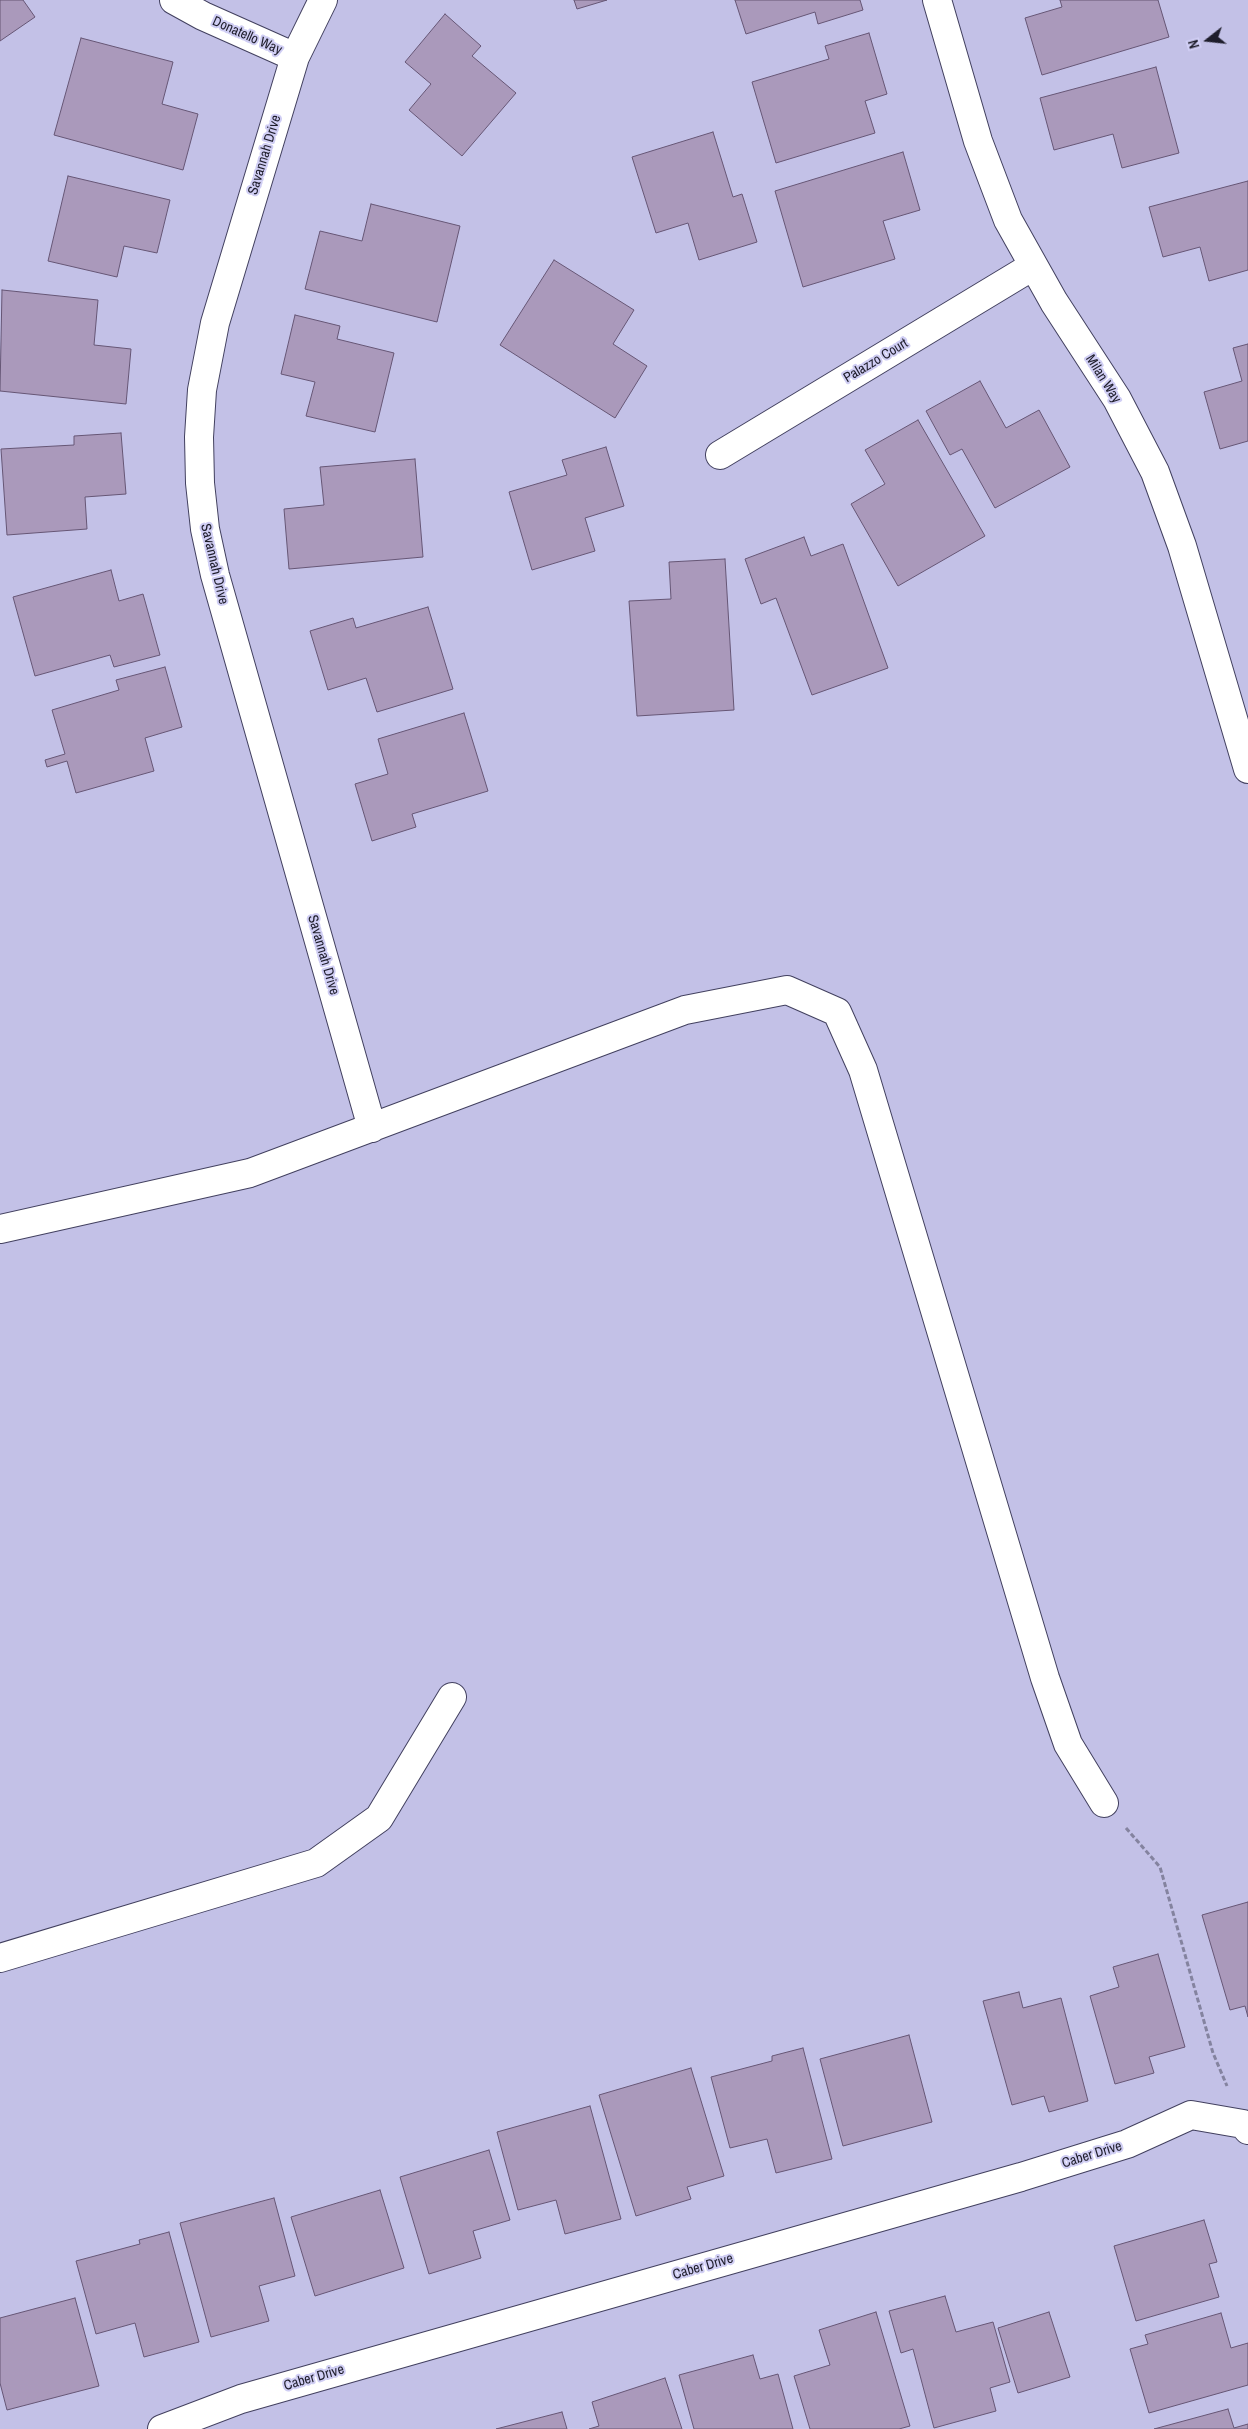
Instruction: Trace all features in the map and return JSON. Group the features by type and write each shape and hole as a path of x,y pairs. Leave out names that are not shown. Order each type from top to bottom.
{"street":[{"name":"Donatello Way","path":"174,0 203,16 295,57"},
{"name":"Savannah Drive","path":"323,0 295,57 215,323 202,390 199,437 200,483 205,529 214,575 372,1128"},
{"name":"Milan Way","path":"937,0 993,185 1008,220 1033,266 1117,399 1155,472 1182,546 1248,768"},
{"name":"Palazzo Court","path":"720,455 1033,266"},
{"path":"0,1229 250,1173 685,1010 787,990 837,1012 863,1070 1045,1678 1068,1744 1104,1803"},
{"path":"0,1958 316,1863 379,1818 452,1697"},
{"name":"Caber Drive","path":"162,2429 241,2399 1021,2177 1127,2144 1191,2115 1246,2127"}],"path":[{"path":"1104,1803 1160,1867 1213,2053 1246,2127"}],"building":[{"path":"0,0 23,0 35,17 0,41"},
{"path":"574,0 607,0 577,9"},
{"path":"735,0 860,0 863,10 818,24 815,12 746,34"},
{"path":"1060,0 1158,0 1169,37 1042,75 1025,18 1062,7"},
{"path":"445,14 481,46 472,56 516,93 462,156 409,110 431,84 405,62"},
{"path":"869,33 887,94 865,101 875,133 776,163 752,82 829,59 825,46"},
{"path":"81,38 173,62 162,104 198,114 183,170 54,135"},
{"path":"1156,67 1179,153 1122,168 1113,134 1054,150 1040,98"},
{"path":"713,132 733,197 742,194 757,242 699,260 688,223 656,233 632,157"},
{"path":"903,152 920,210 883,221 895,259 803,287 775,191"},
{"path":"68,176 170,200 157,253 124,246 117,277 48,261"},
{"path":"1248,181 1248,270 1209,281 1200,247 1163,257 1149,207"},
{"path":"371,204 460,226 437,322 305,289 320,231 362,241"},
{"path":"554,260 634,310 613,344 647,366 615,418 500,345"},
{"path":"2,290 98,300 94,345 131,349 126,404 0,391"},
{"path":"295,315 340,326 337,339 394,353 375,432 306,416 315,382 281,374"},
{"path":"1248,344 1248,441 1220,449 1204,392 1242,381 1233,348"},
{"path":"980,381 1006,428 1039,410 1070,467 995,508 962,449 950,455 926,411"},
{"path":"918,420 985,536 898,586 851,504 885,484 865,450"},
{"path":"121,433 126,494 85,497 87,529 7,535 1,449 74,445 74,436"},
{"path":"606,447 624,506 585,518 595,551 532,570 509,492 567,475 562,460"},
{"path":"415,459 423,557 289,569 284,509 324,505 320,467"},
{"path":"804,537 811,556 843,544 888,668 812,695 776,598 761,604 745,559"},
{"path":"725,559 734,710 637,716 629,601 671,599 669,562"},
{"path":"111,570 119,601 143,594 160,655 114,667 110,655 35,676 13,597"},
{"path":"428,607 453,689 377,712 366,678 328,690 310,631 353,618 356,628"},
{"path":"165,667 182,727 145,738 154,771 76,793 67,761 47,767 45,760 65,754 52,710 119,690 116,680"},
{"path":"464,713 488,791 412,814 416,827 372,841 355,784 388,774 378,739"},
{"path":"1248,1902 1248,2017 1245,2006 1230,2010 1202,1915"},
{"path":"1158,1954 1185,2047 1149,2057 1154,2073 1115,2084 1090,1996 1119,1987 1113,1967"},
{"path":"1019,1992 1023,2008 1061,1998 1088,2101 1049,2112 1044,2096 1012,2105 983,2001"},
{"path":"909,2035 932,2122 843,2146 820,2059"},
{"path":"803,2048 832,2159 776,2173 767,2139 730,2148 711,2077 772,2061 772,2056"},
{"path":"691,2068 724,2176 687,2187 691,2199 636,2216 599,2095"},
{"path":"590,2106 621,2219 565,2234 556,2200 518,2210 497,2132"},
{"path":"489,2150 510,2220 473,2231 481,2258 429,2274 400,2177"},
{"path":"380,2190 404,2268 315,2296 291,2217"},
{"path":"274,2198 295,2276 259,2286 269,2321 211,2337 180,2223"},
{"path":"1204,2220 1217,2262 1209,2264 1219,2297 1136,2321 1114,2246"},
{"path":"169,2232 199,2342 144,2357 135,2323 96,2334 76,2261 140,2244 139,2240"},
{"path":"945,2296 956,2332 993,2322 1010,2382 990,2388 996,2411 934,2428 913,2349 901,2353 889,2311"},
{"path":"75,2298 99,2386 7,2410 0,2383 0,2318"},
{"path":"876,2312 910,2426 899,2429 810,2429 794,2376 830,2365 819,2330"},
{"path":"1049,2312 1070,2377 1018,2393 998,2328"},
{"path":"1221,2313 1231,2348 1248,2343 1248,2385 1149,2413 1130,2349 1148,2344 1145,2335"},
{"path":"753,2355 760,2379 778,2374 793,2429 694,2429 679,2375"},
{"path":"665,2378 682,2429 589,2429 599,2426 592,2402"},
{"path":"1228,2409 1234,2428 1248,2424 1248,2429 1154,2429"},
{"path":"562,2412 567,2429 496,2429"}]}
